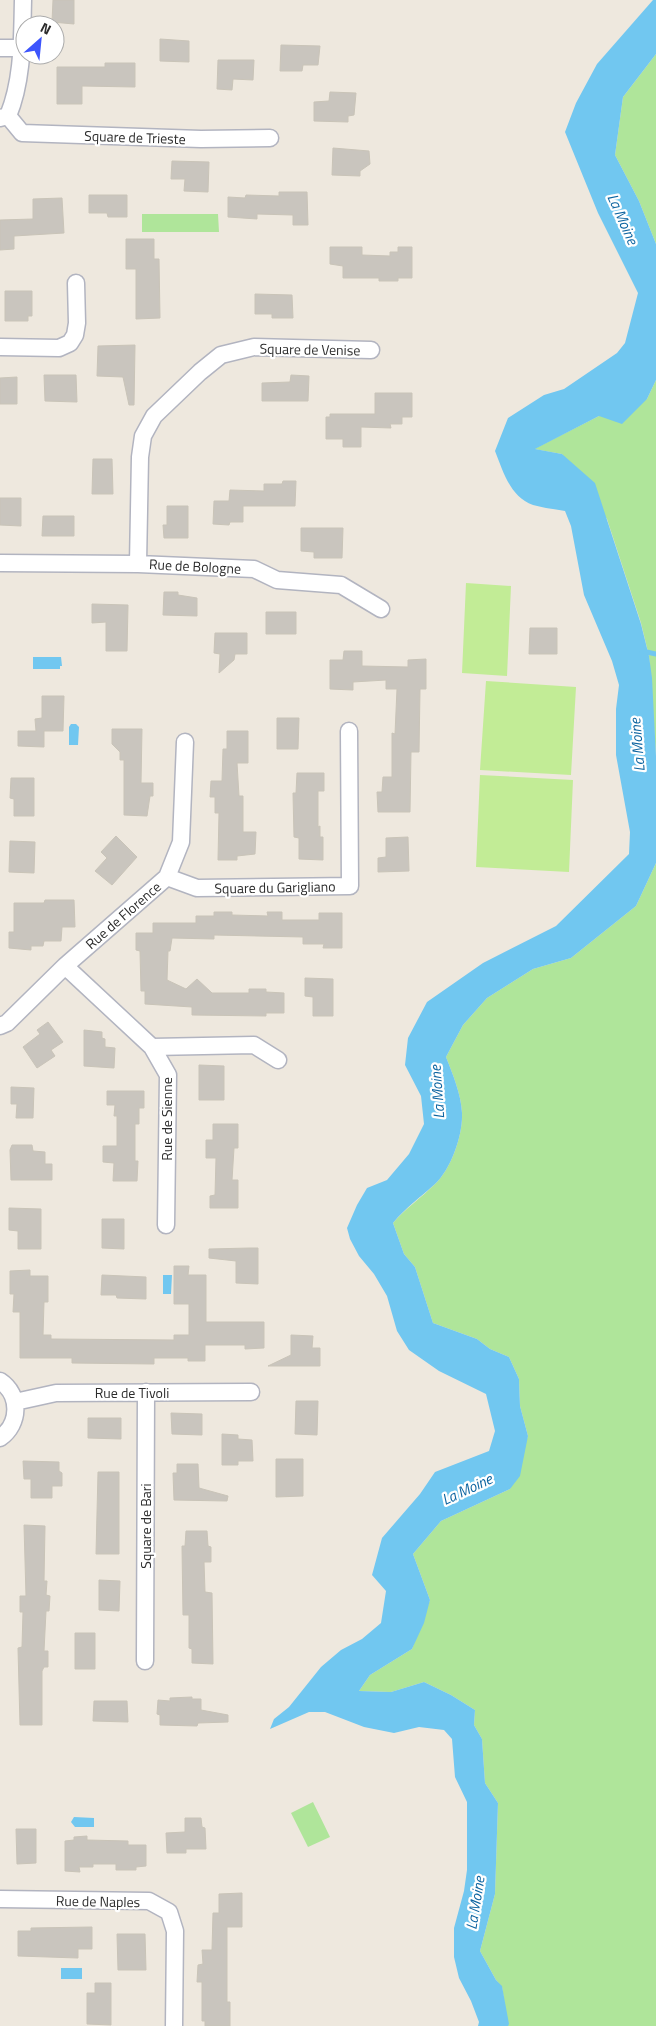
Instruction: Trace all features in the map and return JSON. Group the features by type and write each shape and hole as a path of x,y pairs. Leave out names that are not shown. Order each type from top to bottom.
{"street":[{"path":"23,0 23,15"},
{"path":"0,48 15,48"},
{"path":"4,117 16,98 20,65"},
{"name":"Square de Trieste","path":"4,117 22,133 200,139 270,138"},
{"path":"0,347 59,348 70,342 75,335 77,323 76,283"},
{"name":"Square de Venise","path":"138,564 140,457 143,436 154,416 200,372 221,355 254,348 370,350"},
{"name":"Rue de Bologne","path":"0,563 138,564 254,569 277,580 341,585 381,609"},
{"name":"Square du Garigliano","path":"167,877 197,888 350,886 349,732"},
{"name":"Rue de Florence","path":"0,1026 7,1023 65,966 167,877 181,842 185,742"},
{"name":"Rue de Sienne","path":"65,966 152,1047 168,1074 166,1225"},
{"path":"152,1047 254,1045 278,1060"},
{"path":"0,1381 11,1392 15,1402 16,1413 12,1425 6,1434 0,1438"},
{"name":"Square de Bari","path":"145,1661 146,1392"},
{"name":"Rue de Tivoli","path":"15,1402 56,1393 251,1392"},
{"name":"Rue de Naples","path":"0,1899 149,1901 169,1912 175,1931 174,2026"}],"green space":[{"path":"656,54 656,244 639,201 615,155 623,97"},
{"path":"142,214 218,214 219,232 142,232"},
{"path":"656,380 656,756 649,656 641,623 607,519 562,454 534,449 599,416 647,399"},
{"path":"466,583 511,586 507,676 462,673"},
{"path":"486,681 576,687 571,775 480,770"},
{"path":"480,775 573,780 569,872 476,867"},
{"path":"656,863 656,2026 508,2026 502,1987 480,1951 495,1894 498,1803 485,1783 482,1739 474,1725 475,1710 451,1695 424,1682 391,1692 359,1691 370,1675 412,1649 430,1600 413,1554 441,1521 510,1489 528,1436 520,1406 519,1379 509,1357 490,1349 477,1339 433,1323 415,1267 404,1254 393,1223 441,1178 455,1151 462,1122 462,1113 454,1078 446,1057 463,1025 487,998 533,969 571,958 636,906"},
{"path":"313,1802 330,1837 308,1847 291,1813"}],"water":[{"name":"La Moine","path":"653,0 656,0 656,54 623,97 615,155 639,201 656,244 656,380 647,399 622,424 599,416 535,449 562,454 595,483 641,624 652,678 656,756 656,863 636,906 571,958 533,969 487,998 463,1025 446,1057 458,1092 462,1113 462,1122 455,1151 441,1178 393,1223 404,1254 415,1267 433,1323 477,1339 490,1349 509,1357 519,1379 520,1406 528,1436 520,1476 510,1489 441,1521 413,1554 430,1600 424,1623 412,1649 370,1675 359,1691 391,1692 424,1682 451,1695 475,1710 474,1725 482,1739 485,1783 498,1803 495,1894 480,1951 496,1980 502,1986 509,2024 508,2026 478,2026 479,2022 459,1978 454,1957 454,1928 464,1891 467,1870 467,1802 455,1777 452,1739 444,1730 419,1727 394,1733 364,1727 325,1712 309,1712 270,1729 274,1719 289,1707 321,1667 341,1650 362,1639 381,1623 386,1591 372,1575 382,1538 420,1494 435,1472 489,1451 495,1431 486,1394 439,1371 409,1350 397,1331 387,1296 374,1274 359,1256 350,1239 347,1228 367,1188 387,1180 409,1154 424,1124 421,1096 405,1065 408,1038 427,1002 483,963 556,926 629,854 630,832 616,755 616,709 619,685 612,661 584,595 571,526 565,511 533,505 518,496 508,483 495,451 508,418 544,395 564,389 617,353 625,343 638,293 598,213 565,132 576,103 597,64"},
{"path":"33,657 61,657 62,666 60,666 60,669 33,669"},
{"path":"71,724 76,724 79,727 78,745 69,745 69,727"},
{"path":"163,1275 172,1275 171,1294 163,1294"},
{"path":"74,1817 94,1818 94,1827 75,1827 71,1822"},
{"path":"61,1968 82,1968 82,1979 61,1979"}],"building":[{"path":"53,0 74,0 74,24 65,23 65,15 52,15"},
{"path":"160,39 189,41 189,62 160,61"},
{"path":"281,45 320,46 318,65 303,65 302,71 280,71"},
{"path":"218,60 254,60 253,80 233,79 232,90 217,89"},
{"path":"105,63 135,63 135,87 82,86 82,104 57,104 57,67 105,67"},
{"path":"330,92 356,93 354,115 348,116 348,122 314,121 314,102 329,101"},
{"path":"333,148 369,151 370,164 360,171 360,176 332,175"},
{"path":"172,161 209,162 208,192 184,191 185,179 171,179"},
{"path":"279,192 307,192 308,225 293,225 293,215 257,214 257,219 228,217 228,197 245,198 246,195 279,196"},
{"path":"89,195 127,195 127,217 108,217 107,213 89,213"},
{"path":"62,198 64,233 14,236 14,249 0,250 0,220 33,219 33,199"},
{"path":"126,239 154,239 154,259 159,259 160,318 136,319 136,269 126,269"},
{"path":"330,247 362,247 362,255 390,256 390,252 398,252 398,247 412,247 412,278 398,278 398,281 379,281 379,278 343,278 343,266 330,264"},
{"path":"5,291 32,291 32,316 28,316 28,321 5,321"},
{"path":"255,294 292,295 293,318 272,318 272,314 255,314"},
{"path":"135,345 134,405 129,405 123,377 97,376 98,346"},
{"path":"44,375 76,375 77,402 45,401"},
{"path":"291,375 309,376 308,401 262,401 262,383 290,382"},
{"path":"17,377 17,404 0,404 0,378"},
{"path":"375,393 412,393 412,417 402,417 402,424 390,424 391,428 361,427 361,447 343,447 343,439 326,439 326,417 330,417 330,414 375,414"},
{"path":"93,459 112,459 113,494 92,494"},
{"path":"283,481 296,481 295,506 243,506 243,522 230,522 229,525 213,524 214,501 229,501 230,490 264,491 264,484 282,484"},
{"path":"0,498 21,498 21,526 0,525"},
{"path":"167,506 188,506 188,538 164,538 163,525 167,525"},
{"path":"43,516 74,516 74,536 42,536"},
{"path":"301,528 343,528 342,558 314,558 314,552 301,551"},
{"path":"164,592 178,592 178,595 197,598 197,616 163,615"},
{"path":"92,604 128,605 127,651 106,651 106,622 92,623"},
{"path":"266,612 296,612 296,634 266,634"},
{"path":"530,628 557,628 557,654 529,654"},
{"path":"215,633 247,633 247,654 235,654 234,660 219,673 220,654 214,653"},
{"path":"344,651 362,651 362,666 408,667 408,660 426,659 426,689 420,689 419,752 411,752 410,812 378,812 377,792 382,792 383,777 392,777 392,733 395,734 397,689 386,689 386,680 353,682 353,690 330,689 330,660 343,660"},
{"path":"42,696 64,696 63,731 44,731 44,747 18,746 18,731 36,731 35,719 42,718"},
{"path":"277,718 299,718 298,749 277,749"},
{"path":"112,729 142,729 141,783 153,783 153,796 150,796 147,816 124,815 124,760 120,760 120,752 112,744"},
{"path":"227,731 248,731 248,763 237,763 239,796 243,796 243,832 256,832 255,854 237,856 237,860 218,860 219,813 215,813 215,797 210,797 211,781 222,781 223,749 227,749"},
{"path":"297,773 324,773 324,791 318,791 318,827 320,826 320,837 323,837 323,860 299,859 299,838 294,837 293,793 296,793"},
{"path":"11,778 34,778 34,816 14,816 14,799 10,798"},
{"path":"116,836 137,857 112,885 95,871 107,858 101,852"},
{"path":"408,837 409,871 378,872 378,858 386,857 386,838"},
{"path":"10,841 35,842 34,873 9,872"},
{"path":"45,900 74,900 75,927 62,927 61,941 44,941 43,946 31,946 31,950 9,948 9,932 14,932 14,903 44,903"},
{"path":"214,912 232,912 232,915 268,916 267,912 282,912 282,920 319,920 319,913 342,913 342,948 323,948 324,944 303,944 303,937 214,935 214,939 172,938 170,951 168,951 167,980 186,989 197,979 212,993 249,993 249,989 266,989 266,992 284,993 284,1013 266,1013 266,1016 192,1015 192,1007 145,1004 145,991 141,991 140,951 136,950 136,933 153,933 153,923 196,923 196,916 214,916"},
{"path":"305,978 333,979 333,1016 313,1016 313,997 305,996"},
{"path":"48,1022 63,1042 51,1050 55,1056 37,1068 23,1047 40,1034 37,1030"},
{"path":"84,1030 102,1032 102,1038 105,1039 105,1047 115,1048 114,1068 84,1066"},
{"path":"199,1065 224,1066 224,1100 199,1100"},
{"path":"11,1087 34,1088 33,1118 16,1118 17,1104 11,1104"},
{"path":"107,1091 144,1091 144,1108 139,1108 139,1124 135,1124 135,1161 138,1161 137,1181 113,1181 114,1163 103,1162 103,1146 117,1146 117,1116 114,1116 115,1105 107,1105"},
{"path":"213,1124 238,1124 238,1148 234,1148 232,1180 238,1180 238,1208 210,1208 210,1196 215,1195 216,1158 206,1158 206,1140 213,1140"},
{"path":"12,1145 32,1145 33,1151 45,1152 45,1164 52,1164 52,1180 11,1180 10,1150"},
{"path":"9,1208 41,1209 41,1249 18,1249 18,1231 9,1230"},
{"path":"102,1219 124,1219 124,1249 102,1248"},
{"path":"258,1248 258,1284 236,1283 236,1261 209,1258 209,1249"},
{"path":"174,1266 189,1266 188,1275 206,1275 206,1322 264,1322 264,1348 245,1349 245,1345 205,1345 205,1361 188,1361 188,1358 154,1358 154,1364 72,1363 72,1358 20,1358 20,1312 13,1312 14,1294 10,1294 10,1271 30,1270 30,1276 48,1276 48,1302 44,1302 43,1335 51,1335 51,1339 174,1340 174,1335 189,1335 189,1304 174,1304"},
{"path":"102,1275 146,1277 146,1299 117,1298 116,1295 101,1295"},
{"path":"291,1335 313,1336 312,1348 320,1348 320,1366 268,1366 291,1355"},
{"path":"296,1401 318,1401 317,1435 295,1434"},
{"path":"171,1413 202,1414 202,1435 172,1434"},
{"path":"88,1418 121,1418 121,1439 88,1438"},
{"path":"222,1434 238,1435 238,1439 252,1440 253,1461 238,1461 238,1465 222,1465"},
{"path":"276,1459 303,1459 303,1496 276,1497"},
{"path":"23,1461 59,1462 59,1471 62,1473 62,1486 52,1486 52,1498 31,1498 31,1479 24,1479"},
{"path":"177,1464 198,1464 199,1488 228,1496 227,1501 174,1500 173,1473 177,1473"},
{"path":"98,1472 119,1472 119,1554 96,1554"},
{"path":"24,1525 45,1526 44,1581 47,1581 46,1595 50,1596 49,1611 46,1611 44,1651 48,1651 48,1667 44,1667 42,1671 42,1725 20,1725 18,1648 22,1647 23,1612 20,1612 20,1596 26,1596"},
{"path":"186,1531 207,1531 208,1546 211,1547 211,1562 204,1562 205,1592 212,1593 213,1664 192,1663 192,1649 189,1648 189,1615 183,1615 182,1546 185,1546"},
{"path":"99,1580 120,1581 119,1611 99,1610"},
{"path":"75,1633 95,1633 95,1669 75,1669"},
{"path":"192,1697 192,1699 201,1699 201,1710 228,1715 228,1722 198,1723 197,1726 160,1725 160,1715 157,1714 158,1700 170,1701 170,1698"},
{"path":"94,1701 127,1701 128,1722 93,1721"},
{"path":"185,1818 201,1818 202,1827 205,1828 206,1849 186,1849 186,1853 167,1853 166,1833 185,1832"},
{"path":"16,1829 36,1829 36,1863 17,1864"},
{"path":"87,1836 87,1840 128,1841 128,1845 146,1845 146,1866 136,1867 136,1870 116,1870 116,1864 93,1864 93,1867 79,1867 80,1872 65,1871 65,1841 74,1840 74,1837"},
{"path":"242,1893 242,1927 227,1927 227,2002 230,2002 230,2026 205,2026 205,2021 202,2021 202,1982 197,1982 198,1965 203,1964 202,1950 212,1950 213,1913 219,1913 219,1894"},
{"path":"92,1927 92,1949 78,1949 78,1958 18,1956 18,1931 31,1931 31,1928"},
{"path":"117,1934 145,1934 146,1970 118,1970"},
{"path":"95,1983 111,1983 111,2025 87,2024 87,1993 95,1993"}],"waterway":[{"path":"642,651 656,654"}]}
